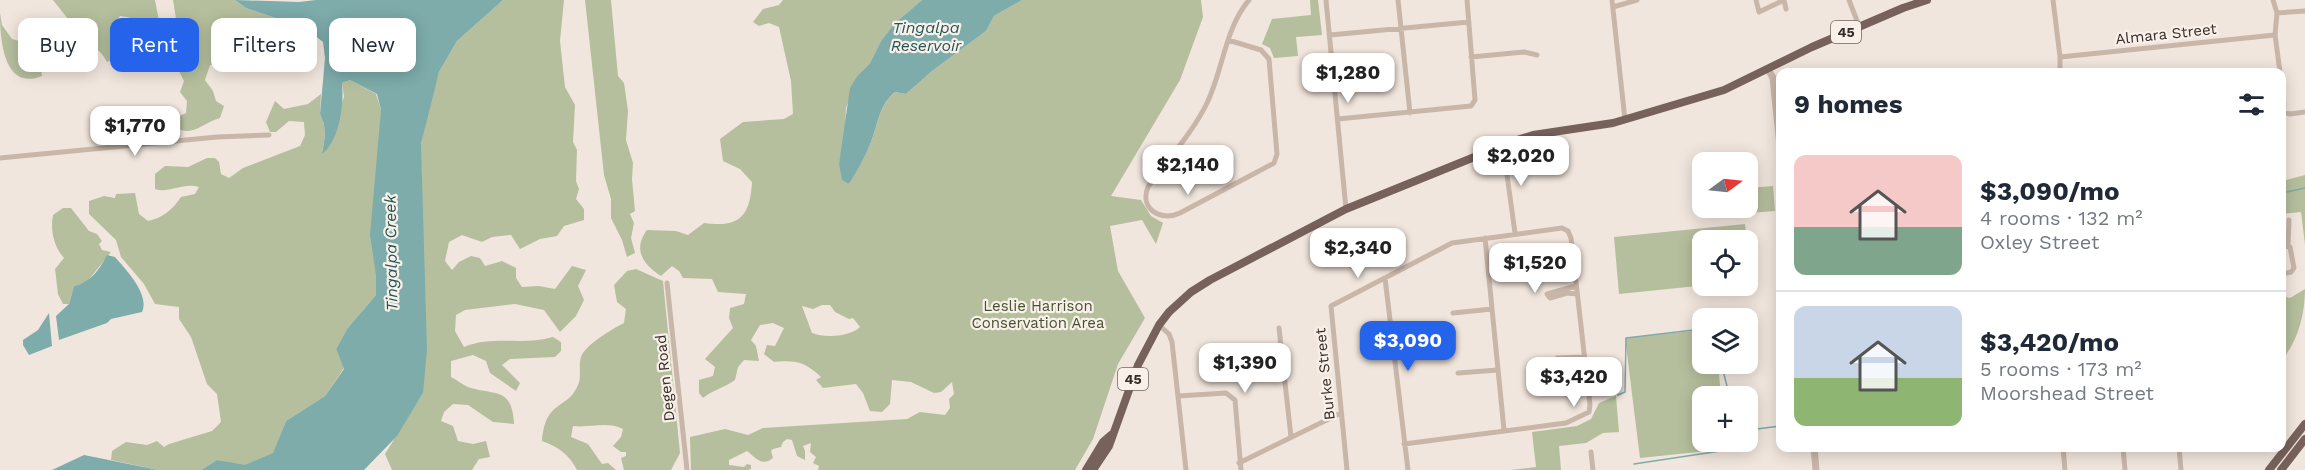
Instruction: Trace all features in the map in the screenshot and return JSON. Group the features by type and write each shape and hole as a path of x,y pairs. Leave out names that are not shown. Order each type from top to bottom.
{"main road":[{"name":"45","path":"1093,470 1109,446 1111,435 1138,365 1159,325 1177,304 1210,280 1346,209 1497,148 1533,135 1625,120 1724,90 1859,26 1927,0"},
{"path":"2286,448 2305,424"},
{"name":"45","path":"1086,470 1103,442 1111,435"},
{"path":"2281,470 2305,439"},
{"path":"2269,470 2283,452"}],"street":[{"path":"1228,40 1261,50 1269,59 1277,154 1274,163 1178,214 1161,216 1148,208 1145,200 1148,187 1200,117 1213,90 1228,40 1238,17 1250,0"},
{"path":"1326,0 1346,209"},
{"path":"1398,0 1410,113"},
{"path":"1338,119 1471,106 1475,100 1467,0"},
{"path":"1612,0 1625,120"},
{"path":"1613,7 1637,0"},
{"path":"1756,0 1759,12 1784,0 1786,9"},
{"path":"1849,0 1859,26"},
{"path":"2053,0 2060,68"},
{"path":"2273,0 2277,13 2275,35 2279,68"},
{"path":"2277,13 2305,11"},
{"path":"1330,35 1469,22"},
{"name":"Almara Street","path":"2060,57 2275,35"},
{"path":"1471,57 1524,52 1537,55"},
{"path":"1768,69 1773,78 1776,107"},
{"path":"2286,113 2305,112"},
{"path":"0,158 218,137 269,135"},
{"path":"1497,148 1507,174 1515,233"},
{"path":"2286,240 2289,220"},
{"name":"Burke Street","path":"1347,470 1331,306 1452,243 1562,228 1570,234 1576,286"},
{"path":"1485,238 1504,430"},
{"path":"2286,247 2291,250 2294,268 2286,273"},
{"path":"1385,278 1408,470"},
{"name":"Degen Road","path":"667,283 687,470"},
{"path":"1404,444 1566,423 1587,414 1590,405 1584,361 1577,294 1576,286 1546,294 1550,298 1567,293 1577,294"},
{"path":"1453,313 1492,309"},
{"path":"1159,325 1166,330 1172,342 1186,470"},
{"path":"1279,328 1291,436"},
{"path":"1458,373 1498,370"},
{"path":"1178,396 1226,393 1235,400 1241,470"},
{"path":"1239,463 1341,413"},
{"path":"1591,452 1593,470"},
{"path":"1814,452 1816,470"},
{"path":"2063,452 2065,470"},
{"path":"2124,452 2126,470"},
{"path":"2179,452 2181,470"}],"green space":[{"path":"53,0 155,0 158,18 120,16 110,18 110,60 107,62 98,50 98,18 67,18"},
{"path":"173,0 235,0 246,8 276,18 211,18 211,65 205,80 213,91 216,101 224,106 220,118 190,131 178,129 170,124 175,118 186,113 187,101 180,92 184,81 180,72 199,72 199,18 176,18"},
{"path":"503,0 564,0 560,41 565,87 575,105 573,142 577,150 576,181 579,189 576,199 584,209 584,220 564,226 557,236 540,239 520,249 511,235 492,237 482,242 462,235 449,242 445,261 452,270 459,262 471,256 480,258 485,266 502,261 516,268 516,278 522,287 539,286 555,289 572,266 586,270 578,286 584,300 576,316 560,332 544,310 515,304 465,310 456,315 455,331 464,347 475,343 531,341 553,337 561,342 561,351 555,357 510,359 502,365 520,383 516,391 490,373 486,361 473,355 451,361 451,377 468,387 506,398 513,412 514,424 493,422 468,405 453,404 444,412 441,421 453,426 458,441 473,444 486,441 490,457 479,459 472,470 392,470 385,454 423,393 421,144 431,99 439,72 457,41"},
{"path":"585,0 611,0 618,76 624,83 628,111 626,140 633,163 635,211 630,214 634,223 631,238 635,253 627,257 622,240 611,218 611,199 604,175"},
{"name":"Leslie Harrison Conservation Area","path":"783,0 922,0 894,24 881,41 870,63 858,75 846,108 845,136 839,164 849,184 866,153 882,109 890,97 895,92 906,94 932,71 986,31 994,16 1022,0 1201,0 1203,17 1180,80 1111,196 1141,200 1151,216 1163,223 1156,244 1142,220 1110,226 1118,271 1145,318 1118,364 1093,439 1075,470 818,470 819,466 813,463 816,457 810,452 811,443 803,446 805,460 797,456 792,440 787,439 781,447 771,451 773,458 769,461 762,462 747,451 729,460 729,465 744,467 747,464 751,465 751,469 748,470 691,470 690,437 725,429 748,435 763,428 907,419 920,412 945,415 950,408 949,399 954,394 952,382 941,392 934,393 911,382 892,380 890,404 882,412 870,411 863,393 856,384 823,388 816,380 821,377 805,365 788,361 774,362 764,354 767,345 775,346 784,328 773,323 760,325 751,340 756,346 759,361 744,360 738,367 735,380 703,398 699,393 699,380 713,376 715,367 705,359 733,328 729,318 730,308 744,304 746,294 718,292 712,279 683,278 672,266 661,276 645,262 640,244 647,230 676,231 688,235 704,223 734,221 745,211 749,203 752,182 740,169 723,161 720,139 743,122 784,119 793,114 791,81 779,27 769,23 759,26 753,22 763,9 779,5","holes":["822,305 830,305 835,312 849,319 853,318 860,327 850,333 837,336 812,333 802,306 813,309"]},
{"path":"1310,0 1318,0 1322,35 1296,37 1298,56 1274,58 1270,48 1262,44 1272,19 1311,15"},
{"path":"0,13 2,25 12,39 18,41 18,72 42,72 42,76 29,79 19,76 12,69 6,60"},
{"path":"350,80 376,94 381,110 376,295 347,329 336,349 344,368 325,396 286,421 273,454 245,466 217,460 201,470 158,470 111,460 112,451 126,442 147,445 157,441 164,447 212,431 221,422 217,394 207,384 191,337 179,319 179,307 155,304 144,284 121,257 116,240 89,214 89,201 104,196 115,198 116,194 135,193 139,214 148,221 153,220 167,212 181,197 195,194 199,187 155,189 155,174 165,166 188,167 207,158 215,158 219,162 221,174 229,178 243,168 300,146 305,135 304,122 289,121 276,132 270,132 266,122 275,101 284,109 308,104 321,94 320,114 325,136 322,153 344,97 342,83"},
{"path":"2305,175 2305,245 2301,212 2286,214 2286,180"},
{"path":"1773,186 1775,211 1758,212 1758,187"},
{"path":"63,208 71,208 89,231 97,234 102,241 99,244 102,250 111,252 86,283 74,286 69,304 63,304 58,294 55,269 64,258 55,244 52,226 53,215"},
{"path":"1745,224 1746,230 1692,230 1692,287 1619,294 1614,237"},
{"path":"636,269 663,281 680,453 671,470 624,470 621,458 626,456 626,452 621,452 613,446 621,437 623,429 605,425 573,426 571,437 588,444 602,464 608,463 616,470 577,470 563,452 542,441 544,427 552,411 568,399 578,385 580,360 584,352 600,338 624,323 626,309 617,302 614,285 627,271"},
{"path":"2305,289 2300,327 2286,355 2286,297 2290,298"},
{"path":"1692,331 1692,374 1719,374 1720,386 1692,386 1692,452 1698,452 1640,458 1625,338"},
{"path":"1616,396 1619,432 1603,433 1586,443 1559,446 1561,470 1510,470 1536,467 1532,432 1577,426 1591,419 1599,403"}],"water":[{"name":"Tingalpa Creek","path":"235,0 299,2 316,0 503,0 457,41 439,72 421,144 427,350 423,393 397,436 364,470 201,470 217,460 245,465 273,453 286,421 325,396 344,369 336,349 347,329 376,295 376,275 370,235 381,110 377,94 350,80 342,83 340,121 333,140 322,154 325,136 320,114 325,58 323,42 317,37 317,18 276,18 246,8"},
{"name":"Tingalpa Reservoir","path":"922,0 1022,0 994,16 986,31 932,71 906,94 895,92 890,97 882,109 866,153 849,184 842,180 839,164 850,88 858,75 870,63 881,41 894,24"},
{"path":"107,255 115,257 136,283 143,298 142,312 111,319 107,323 59,340 56,316 69,304 74,286 94,275"},
{"path":"49,313 52,346 29,355 23,345 23,340 38,330"},
{"path":"84,455 158,470 52,470"}],"waterway":[{"path":"2286,192 2305,188"},
{"path":"1618,395 1625,392 1626,338 1692,330"},
{"path":"1724,374 1727,386"},
{"path":"1758,429 1776,427"},
{"path":"1634,464 1714,452"}]}
